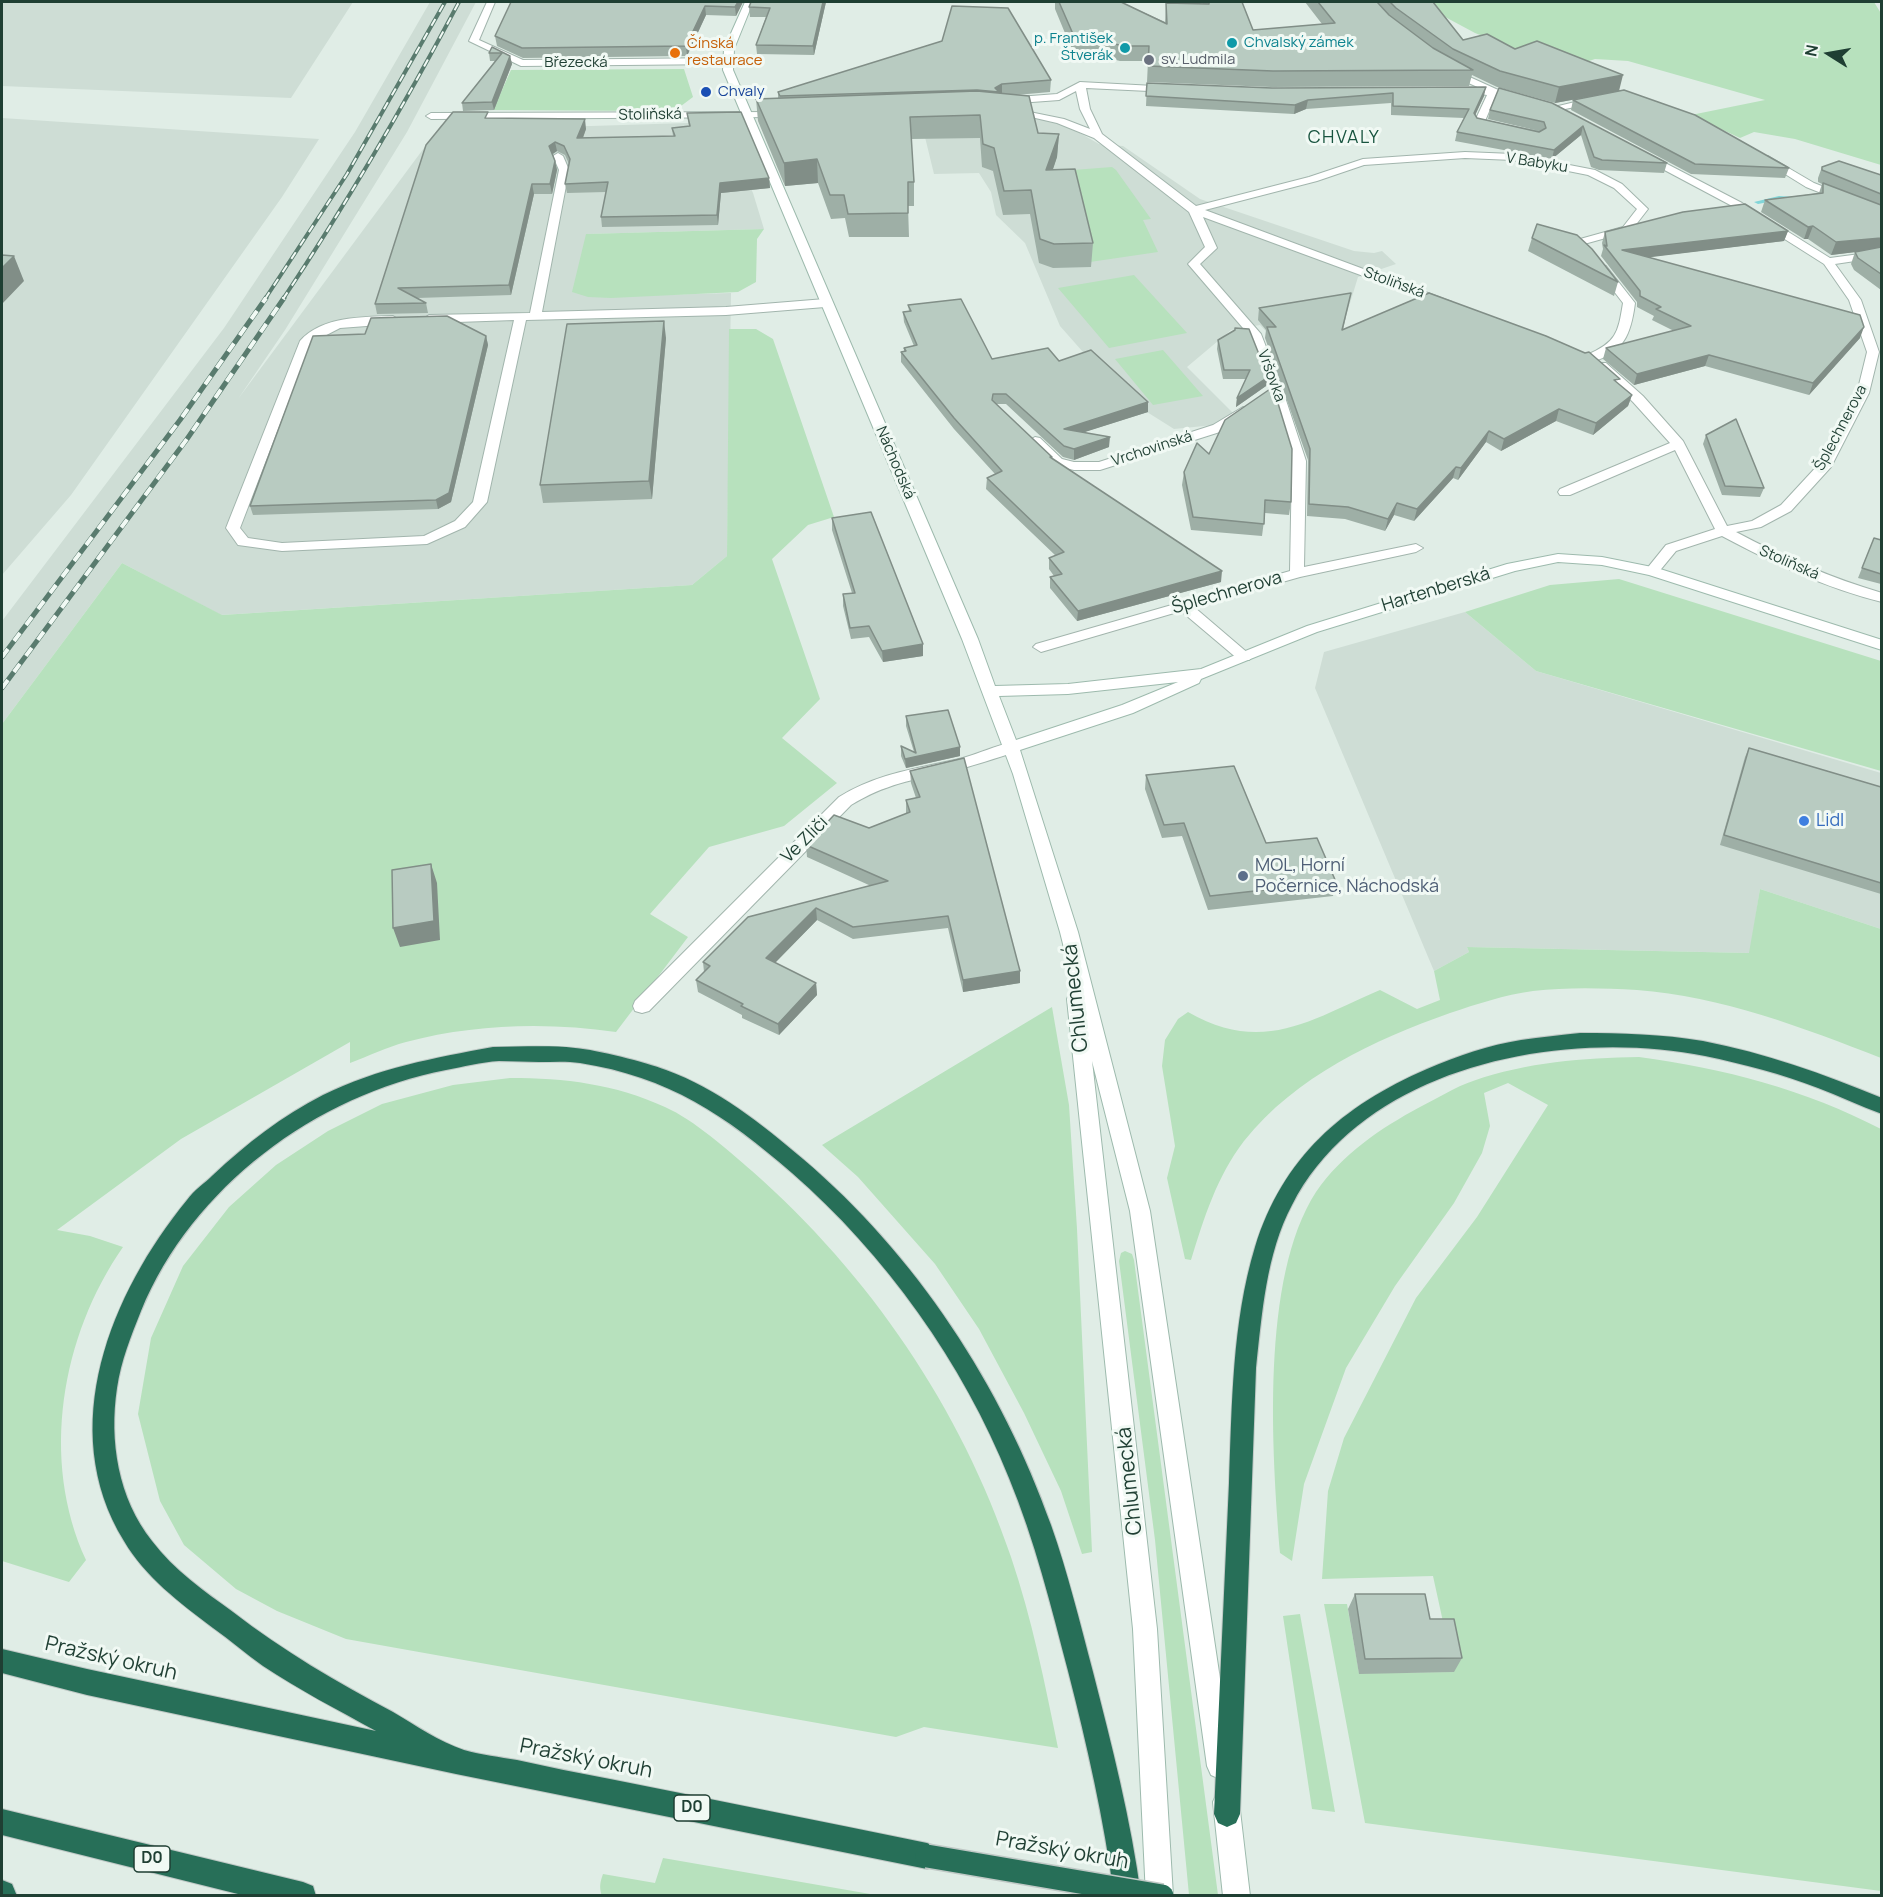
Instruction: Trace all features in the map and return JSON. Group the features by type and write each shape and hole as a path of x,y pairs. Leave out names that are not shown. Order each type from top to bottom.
{"highway":[{"path":"1227,1814 1245,1368 1250,1320 1266,1246 1278,1214 1292,1185 1312,1159 1335,1136 1379,1101 1435,1072 1467,1059 1502,1050 1566,1040 1641,1040 1710,1049 1786,1069 1881,1106"},
{"path":"456,1761 276,1660 184,1593 141,1547 124,1519 109,1478 103,1443 102,1411 108,1370 133,1296 151,1263 173,1231 225,1173 283,1129 321,1107 371,1083 449,1060 516,1052 548,1052 609,1060 683,1084 740,1118 797,1164 845,1210 896,1268 966,1370 1017,1470 1037,1518 1098,1738 1128,1896"},
{"name":"Pražský okruh","path":"2,1661 99,1685 456,1761 927,1856 1161,1896"},
{"name":"D0","path":"2,1822 303,1896"}],"street":[{"name":"Březecká","path":"491,2 474,41 521,63 726,61"},
{"path":"726,61 732,40 749,2"},
{"name":"Náchodská","path":"726,61 825,303 881,429 990,692 1011,747 1069,932"},
{"path":"1436,62 1493,91 1544,105 1575,119"},
{"path":"1080,85 1085,109 1098,136"},
{"path":"989,102 1059,97 1080,85 1179,89"},
{"path":"1468,93 1493,91"},
{"path":"1493,91 1479,123 1514,131"},
{"path":"1544,105 1611,97"},
{"name":"Stoliňská","path":"1000,110 1023,112 1060,121 1098,136 1194,210 1460,308"},
{"name":"Stoliňská","path":"431,116 787,113"},
{"name":"Šplechnerova","path":"1636,151 1738,205 1828,262 1855,300 1873,352 1872,391 1824,467 1786,508 1756,524 1724,531 1671,548 1652,571"},
{"path":"1758,154 1810,185 1881,214"},
{"path":"536,316 564,170 558,156"},
{"name":"V Babyku","path":"1194,210 1363,162 1465,156 1513,157 1591,172 1618,186 1643,209 1627,229 1576,243 1590,254 1629,303 1625,334 1610,349 1586,356 1638,399 1678,444"},
{"name":"Vršovka","path":"1194,210 1211,248 1194,264 1255,334 1267,395 1299,461 1297,573"},
{"path":"1828,262 1881,254"},
{"path":"521,316 480,502 460,524 427,540 282,547 243,542 233,528 306,341 320,329 347,323 521,316 716,311 825,303"},
{"name":"Vrchovinská","path":"1024,431 1057,462 1074,466 1100,466 1218,428 1267,395"},
{"path":"1565,492 1678,444 1724,531"},
{"name":"Stoliňská","path":"1724,531 1772,558 1843,586 1881,598"},
{"name":"Šplechnerova","path":"1041,647 1297,573 1416,548"},
{"name":"Hartenberská","path":"990,692 1068,690 1204,675 1338,621 1536,561 1581,559 1652,571 1881,645"},
{"path":"1184,606 1244,657"},
{"name":"Ve Zliči","path":"642,1006 844,801 881,780 966,762 1059,729 1145,704 1204,675"},
{"name":"Chlumecká","path":"1069,932 1140,1211 1237,1896"},
{"name":"Chlumecká","path":"1069,932 1145,1629 1161,1896"}],"shaded area":[{"path":"2,2 353,2 291,98 2,86"},
{"path":"430,2 476,2 407,132 285,330 238,399 441,125 591,126 719,122 753,193 764,229 587,234 588,297 731,293 727,556 692,585 221,615 122,563 2,724 2,621 224,328 355,132"},
{"path":"1024,116 1071,128 1099,144 1123,146 1200,199 1354,251 1374,253 1382,251 1396,264 1358,277 1347,313 1283,349 1260,325 1231,330 1187,367 1233,413 1214,425 1174,429 1147,412 1090,360 1060,326 1025,243 996,215 991,192 979,173 934,174 924,133"},
{"path":"2,118 319,139 282,197 71,495 2,575"},
{"path":"1465,612 1536,671 1881,773 1881,929 1760,889 1750,953 1467,947 1469,952 1434,971 1315,688 1324,652"}],"green space":[{"path":"1430,2 1874,2 1882,15 1881,165 1795,139 1754,132 1740,138 1691,115 1765,100 1628,61 1595,59 1574,66 1534,56 1475,33 1434,11"},
{"path":"684,69 693,97 681,106 651,111 493,110 511,70"},
{"path":"1112,167 1151,219 1143,220 1158,252 1090,262 1073,170"},
{"path":"764,229 757,239 756,282 738,292 611,298 588,297 572,292 586,234"},
{"path":"1134,275 1187,333 1109,348 1058,288"},
{"path":"729,329 756,329 773,339 834,517 808,525 772,559 820,699 782,738 837,783 784,826 709,847 650,914 688,937 616,1032 537,1026 458,1031 406,1042 350,1063 350,1042 181,1139 57,1230 90,1236 123,1247 102,1282 85,1319 72,1359 64,1399 61,1440 64,1481 72,1521 86,1560 69,1582 2,1561 2,724 122,563 222,615 692,585 727,556"},
{"path":"1163,350 1203,396 1153,405 1115,359"},
{"path":"1619,579 1881,661 1881,771 1536,671 1465,612 1550,585"},
{"path":"1760,889 1881,929 1881,1058 1762,1015 1668,993 1585,988 1559,989 1533,991 1491,1000 1421,1024 1365,1048 1312,1079 1287,1097 1244,1141 1226,1168 1212,1198 1191,1260 1185,1259 1167,1178 1175,1146 1162,1066 1165,1040 1178,1019 1188,1012 1215,1025 1240,1031 1263,1032 1308,1021 1380,990 1417,1009 1440,1000 1434,971 1469,952 1467,947 1749,953"},
{"path":"1052,1007 1069,1105 1077,1229 1092,1552 1082,1554 1061,1491 1024,1413 979,1329 935,1264 858,1177 822,1145"},
{"path":"1639,1057 1702,1067 1763,1082 1823,1103 1881,1129 1881,1891 1365,1823 1324,1604 1347,1604 1359,1673 1454,1672 1433,1576 1322,1579 1328,1491 1344,1438 1416,1298 1477,1217 1548,1105 1508,1083 1484,1093 1490,1126 1482,1153 1454,1203 1395,1286 1346,1368 1304,1484 1292,1561 1280,1553 1273,1418 1278,1318 1286,1271 1298,1228 1316,1192 1326,1178 1350,1154 1377,1133 1466,1083 1534,1065 1597,1058"},
{"path":"510,1078 570,1081 608,1088 646,1099 676,1113 732,1154 795,1211 872,1299 907,1347 938,1397 966,1448 990,1502 1011,1557 1032,1628 1058,1748 924,1727 896,1737 346,1639 277,1611 236,1589 184,1545 160,1501 138,1414 151,1338 183,1266 229,1207 276,1165 328,1131 382,1104 453,1085"},
{"path":"1125,1251 1132,1254 1134,1260 1218,1895 1189,1895 1155,1540 1119,1261 1121,1253"},
{"path":"1300,1614 1335,1812 1312,1809 1283,1616"},
{"path":"663,1858 876,1895 602,1896 600,1885 603,1874 655,1883"}],"building":[{"path":"511,2 738,2 735,7 705,6 686,46 522,48 495,36"},
{"path":"751,2 823,2 813,46 756,45 770,8 749,7"},
{"path":"1059,2 1121,2 1167,24 1166,3 1242,2 1253,30 1335,23 1318,2 1377,2 1389,15 1433,48 1473,70 1273,71 1148,66 1149,46 1122,46 1109,42 1108,37 1073,34"},
{"path":"1390,2 1433,2 1463,40 1487,34 1515,49 1537,41 1623,75 1559,87 1500,71 1453,49"},
{"path":"952,6 1008,8 1051,80 1002,84 995,88 999,92 977,90 780,96 778,92 942,41"},
{"path":"492,47 510,56 492,102 462,103 502,53 489,53"},
{"path":"1147,83 1272,88 1486,87 1474,113 1477,118 1539,132 1546,128 1544,122 1490,110 1499,88 1552,103 1667,163 1602,160 1594,157 1583,126 1554,150 1457,132 1469,109 1393,106 1393,93 1308,100 1295,105 1146,96"},
{"path":"1624,90 1695,115 1789,168 1695,164 1573,100"},
{"path":"977,91 1029,96 1038,133 1059,134 1046,170 1075,169 1093,243 1054,244 1040,239 1031,190 1004,191 994,148 983,144 980,115 910,117 914,182 908,182 908,213 848,214 844,195 830,195 817,159 784,163 756,99"},
{"path":"453,112 488,112 485,118 585,119 577,138 675,136 672,128 690,126 687,113 741,112 769,178 720,183 717,215 601,217 608,182 565,184 570,159 564,146 555,142 549,146 555,161 550,184 532,184 509,285 398,288 426,303 375,304 426,145"},
{"path":"1839,161 1881,175 1881,194 1822,170 1822,167"},
{"path":"1823,183 1881,205 1881,238 1836,242 1813,226 1808,227 1765,200 1823,193"},
{"path":"1745,204 1788,231 1622,250 1860,315 1864,327 1813,383 1709,355 1637,374 1606,348 1691,326 1656,309 1661,307 1640,296 1640,291 1604,245 1607,246 1605,232 1683,212"},
{"path":"1537,224 1577,235 1592,249 1618,282 1532,238"},
{"path":"1881,247 1881,274 1858,258 1855,252"},
{"path":"2,255 14,256 2,268"},
{"path":"1351,293 1342,330 1429,293 1546,336 1585,353 1589,352 1620,379 1614,380 1632,395 1596,423 1559,409 1504,439 1489,431 1461,468 1456,467 1417,509 1397,503 1388,519 1348,507 1309,504 1310,449 1267,327 1276,327 1259,308"},
{"path":"961,299 992,359 1048,348 1059,361 1091,350 1148,402 1064,429 1110,437 1074,449 1064,446 1006,394 993,394 992,400 1052,457 1050,457 1222,571 1078,611 1050,577 1062,574 1049,558 1064,552 987,478 1002,471 954,418 901,352 906,351 904,348 917,345 903,312 911,311 908,305"},
{"path":"447,316 486,336 449,493 436,500 250,506 313,336 365,334 371,318"},
{"path":"664,321 649,481 540,485 567,324"},
{"path":"1235,328 1249,329 1268,377 1237,398 1250,370 1224,370 1218,340"},
{"path":"1273,387 1292,449 1291,502 1265,500 1264,524 1193,517 1184,472 1197,443 1209,454 1225,420"},
{"path":"1736,419 1764,488 1725,486 1706,435"},
{"path":"871,512 923,644 882,651 869,626 850,628 843,594 855,593 832,518"},
{"path":"1874,538 1881,540 1881,574 1862,568"},
{"path":"948,710 960,747 905,759 901,746 916,753 906,716"},
{"name":"Lidl","path":"1749,748 1881,787 1881,883 1724,835"},
{"path":"964,758 1020,971 963,980 948,916 853,927 816,908 766,958 816,983 778,1024 696,980 710,966 703,962 748,917 888,881 806,845 834,815 869,828 910,812 906,800 920,797 910,771"},
{"path":"1234,766 1266,843 1317,838 1336,882 1210,896 1184,823 1164,825 1146,775"},
{"path":"431,864 434,921 393,928 392,870"},
{"path":"1355,1594 1425,1594 1430,1619 1454,1619 1462,1658 1365,1659"}],"waterway":[{"path":"1758,202 1779,198 1795,199"}],"railway":[{"path":"265,299 347,174 445,2"},
{"path":"283,299 375,153 459,2"},
{"path":"2,657 180,420 266,298"},
{"path":"2,688 187,439 284,298"}],"place":[{"name":"Chvalský zámek","path":"1232,43"},
{"name":"p. František Štverák","path":"1125,48"},
{"name":"Čínská restaurace","path":"675,53"},
{"name":"sv. Ludmila","path":"1149,60"},
{"name":"Chvaly","path":"706,92"},
{"name":"Lidl","path":"1804,821"},
{"name":"MOL, Horní Počernice, Náchodská","path":"1243,876"}],"district":[{"name":"CHVALY","path":"1344,138"}]}
